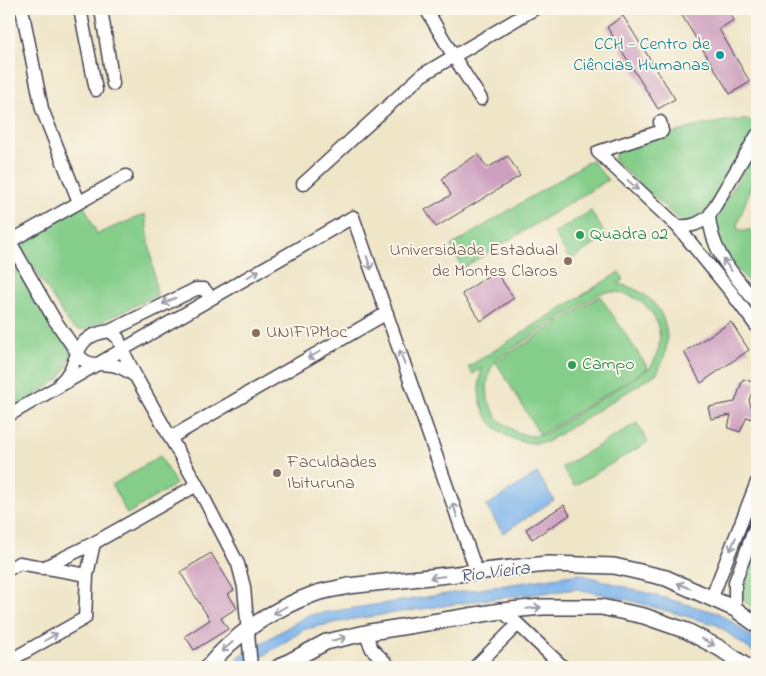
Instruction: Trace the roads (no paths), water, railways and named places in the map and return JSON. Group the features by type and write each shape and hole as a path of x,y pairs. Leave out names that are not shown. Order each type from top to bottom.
{"main road":[{"path":"208,667 217,656 248,637 285,606 316,594 348,586 546,564 614,566 666,578 735,609 757,625"},
{"path":"279,667 326,642 370,632 542,607 601,608 644,616 687,631 721,649 747,667"}],"street":[{"path":"22,9 42,109 79,202"},
{"path":"80,9 96,90"},
{"path":"101,9 113,84"},
{"path":"426,9 480,100"},
{"path":"303,184 422,75 534,9"},
{"path":"661,126 598,152 676,226 731,292 757,327"},
{"path":"676,226 700,224 709,216 757,135"},
{"path":"126,176 9,241 54,319 86,363 114,365 136,377"},
{"path":"709,216 713,242 721,257 757,304"},
{"path":"9,415 353,217 477,573"},
{"path":"51,391 66,378 77,353 88,337 110,331 196,289 204,289 211,298"},
{"path":"186,293 192,298 193,308"},
{"path":"170,438 386,313"},
{"path":"54,319 73,333 88,337"},
{"path":"110,331 118,338 136,377 197,485 238,564 244,587 251,667"},
{"path":"43,568 94,543 197,485"},
{"path":"712,598 756,490"},
{"path":"735,609 735,582 757,522"},
{"path":"9,662 85,618 87,575 94,543"},
{"path":"74,553 84,555 89,562"},
{"path":"9,569 19,564 87,575"},
{"path":"501,612 518,624 563,667"},
{"path":"475,667 518,624"},
{"path":"370,632 368,640 372,649 390,667"}],"water":[{"path":"537,473 554,500 503,533 486,506"},
{"path":"579,574 718,613 757,642 757,655 717,625 625,599 577,589 483,600 348,620 305,629 259,659 251,667 232,667 240,656 308,615"}],"place":[{"name":"CCH - Centro de Ciências Humanas","path":"720,55"},
{"name":"Quadra 02","path":"580,235"},
{"name":"Universidade Estadual de Montes Claros","path":"568,261"},
{"name":"UNIFIPMoc","path":"256,333"},
{"name":"Campo","path":"572,365"},
{"name":"Faculdades Ibituruna","path":"277,473"}],"water label":[{"name":"Rio Vieira","path":"495,573"}]}
